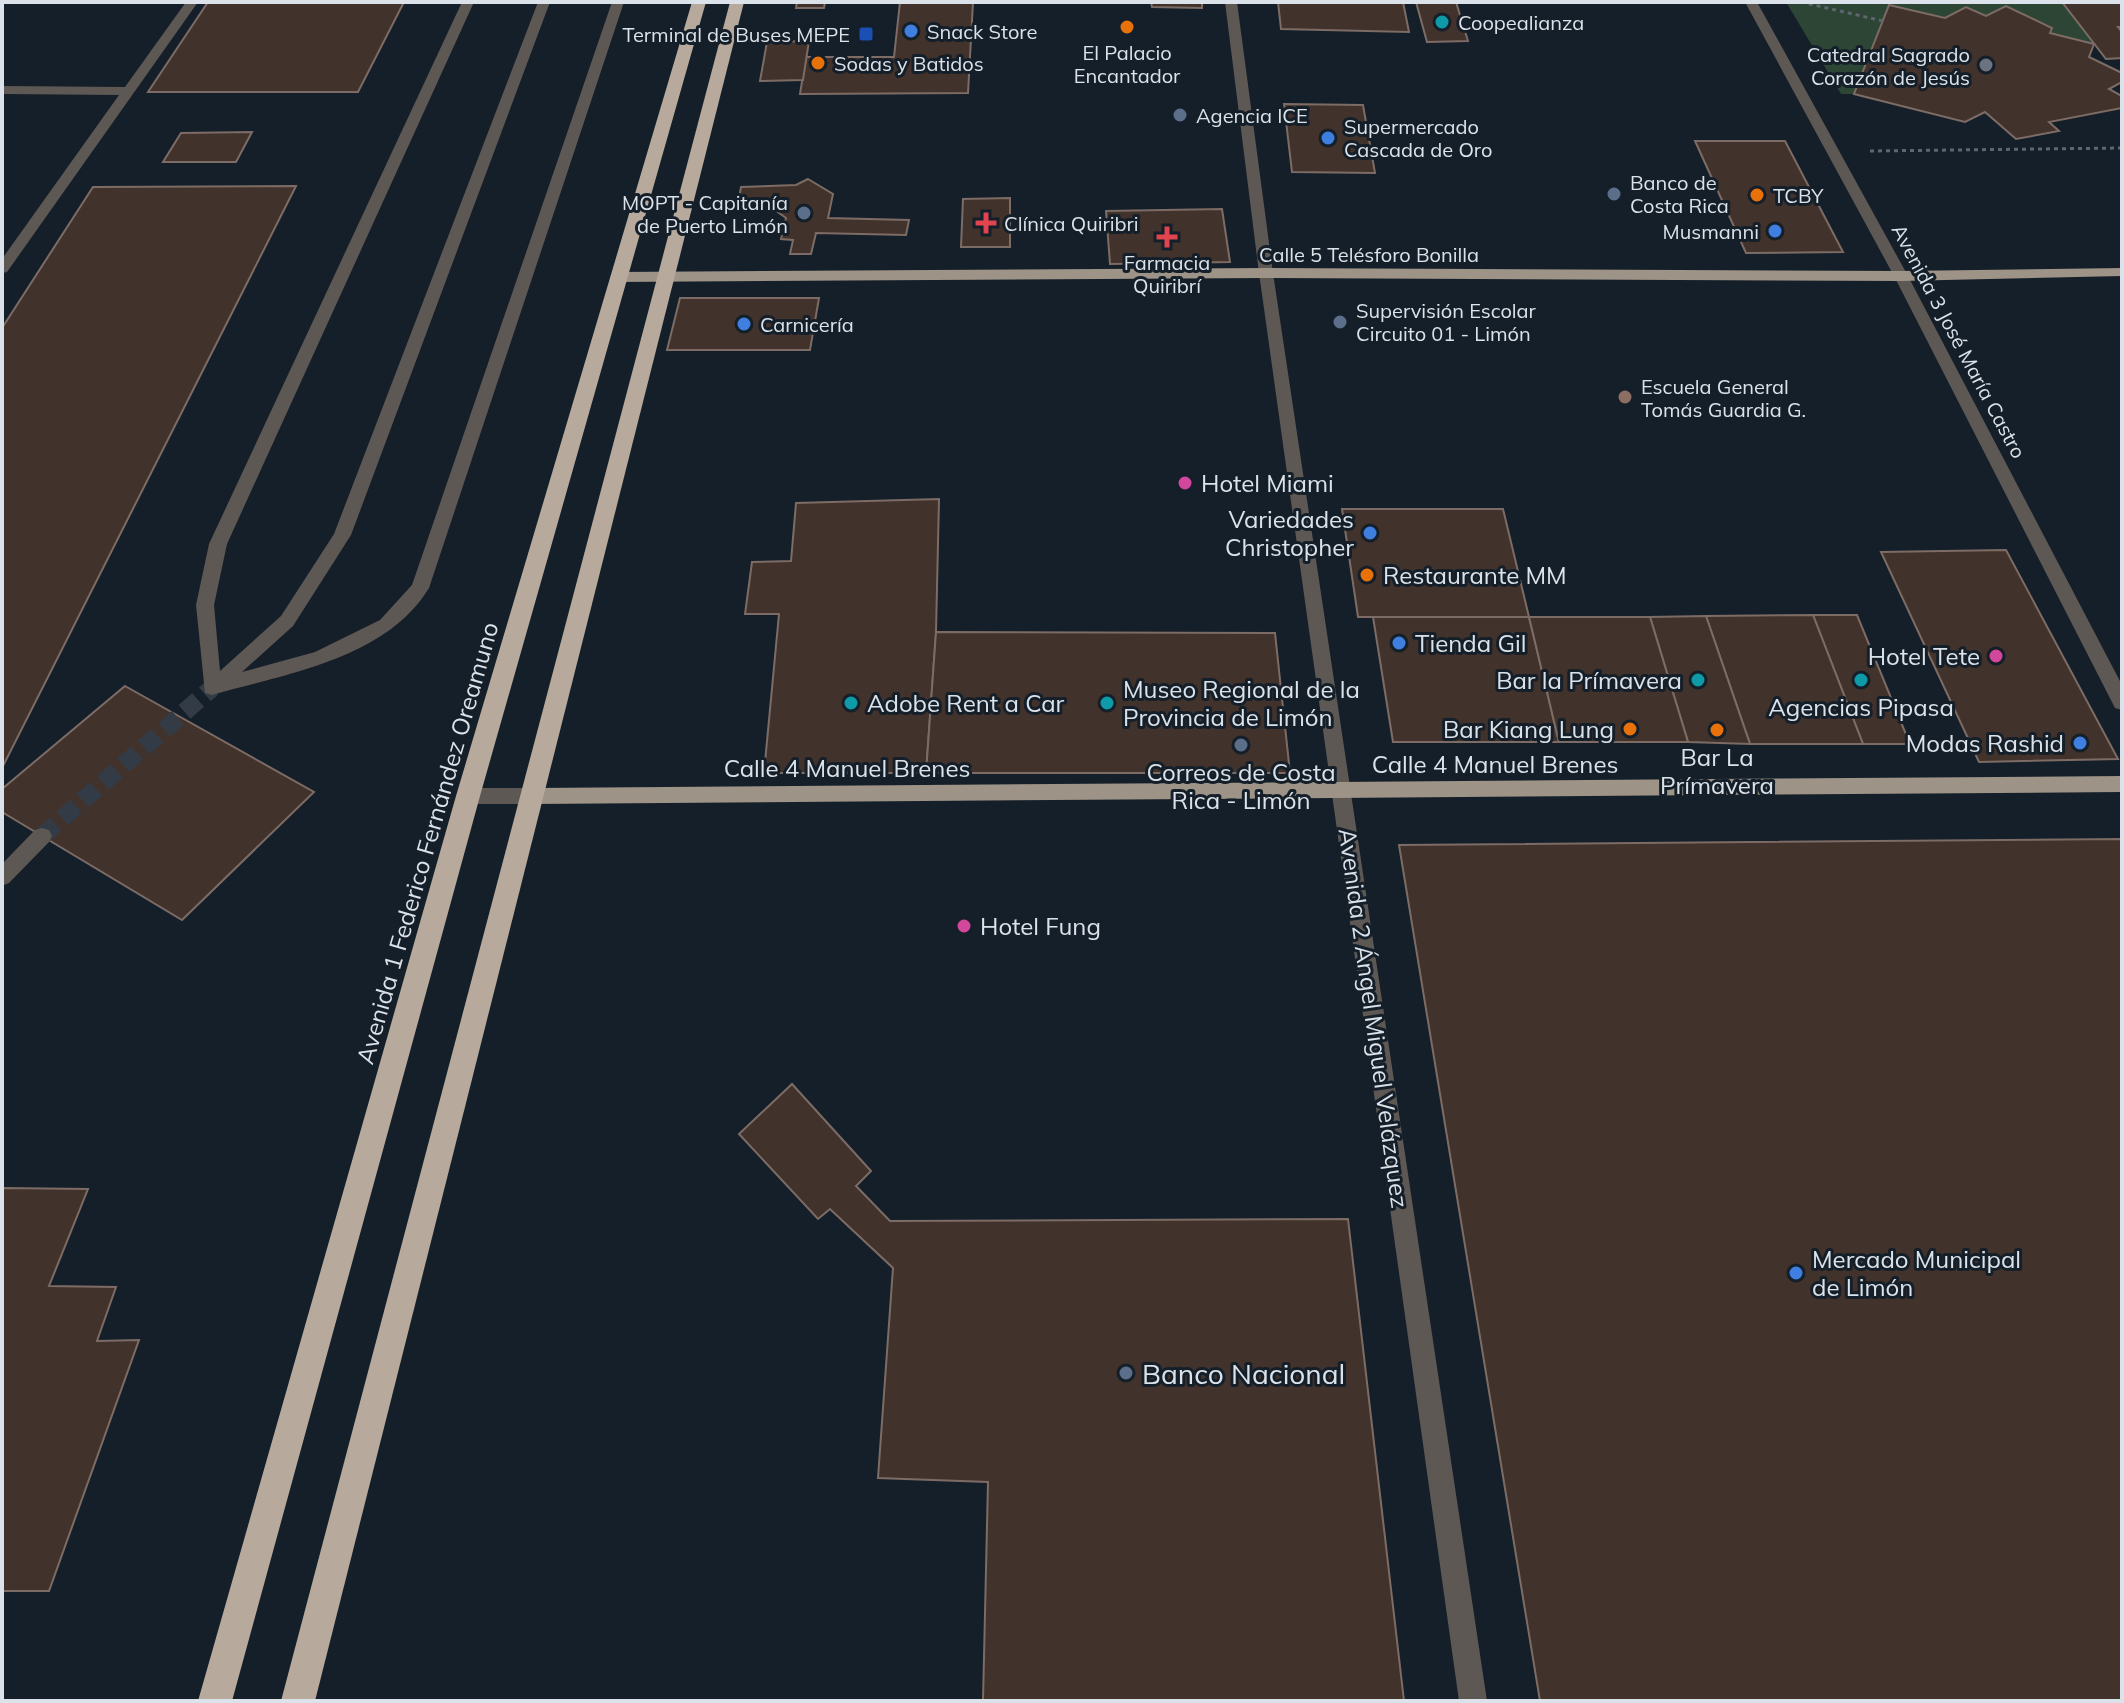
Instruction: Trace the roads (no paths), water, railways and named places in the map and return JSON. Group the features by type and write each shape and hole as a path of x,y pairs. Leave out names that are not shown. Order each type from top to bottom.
{"highway":[{"name":"Avenida 1 Federico Fernández Oreamuno","path":"215,1701 468,796 699,2"},
{"path":"298,1701 737,2"}],"main road":[{"name":"Calle 5 Telésforo Bonilla","path":"617,277 1266,273 1901,276 2122,272"},
{"name":"Calle 4 Manuel Brenes","path":"533,796 2122,784"}],"street":[{"path":"2,269 192,2"},
{"path":"212,688 205,605 218,544 468,2"},
{"path":"212,688 287,621 342,535 544,2"},
{"path":"212,688 320,657 386,625 420,588 618,2"},
{"name":"Avenida 2 Ángel Miguel Velázquez","path":"1231,2 1266,273 1473,1701"},
{"name":"Avenida 3 José María Castro","path":"1751,2 1901,276 2122,703"},
{"path":"2,90 129,91"},
{"path":"468,796 533,796"},
{"path":"2,877 42,836"}],"tunnel":[{"path":"42,836 212,688"}],"place":[{"name":"Coopealianza","path":"1442,22"},
{"name":"El Palacio Encantador","path":"1127,27"},
{"name":"Snack Store","path":"911,31"},
{"name":"Terminal de Buses MEPE","path":"866,34"},
{"name":"Sodas y Batidos","path":"818,63"},
{"name":"Catedral Sagrado Corazón de Jesús","path":"1986,65"},
{"name":"Agencia ICE","path":"1180,115"},
{"name":"Supermercado Cascada de Oro","path":"1328,138"},
{"name":"Banco de Costa Rica","path":"1614,194"},
{"name":"TCBY","path":"1757,195"},
{"name":"MOPT - Capitanía de Puerto Limón","path":"804,213"},
{"name":"Clínica Quiribri","path":"986,223"},
{"name":"Musmanni","path":"1775,231"},
{"name":"Farmacia Quiribrí","path":"1167,237"},
{"name":"Supervisión Escolar Circuito 01 - Limón","path":"1340,322"},
{"name":"Carnicería","path":"744,324"},
{"name":"Escuela General Tomás Guardia G.","path":"1625,397"},
{"name":"Hotel Miami","path":"1185,483"},
{"name":"Variedades Christopher","path":"1370,533"},
{"name":"Restaurante MM","path":"1367,575"},
{"name":"Tienda Gil","path":"1399,643"},
{"name":"Hotel Tete","path":"1996,656"},
{"name":"Bar la Prímavera","path":"1698,680"},
{"name":"Agencias Pipasa","path":"1861,680"},
{"name":"Adobe Rent a Car","path":"851,703"},
{"name":"Museo Regional de la Provincia de Limón","path":"1107,703"},
{"name":"Bar Kiang Lung","path":"1630,729"},
{"name":"Bar La Prímavera","path":"1717,730"},
{"name":"Modas Rashid","path":"2080,743"},
{"name":"Correos de Costa Rica - Limón","path":"1241,745"},
{"name":"Hotel Fung","path":"964,926"},
{"name":"Mercado Municipal de Limón","path":"1796,1273"},
{"name":"Banco Nacional","path":"1126,1373"}]}
